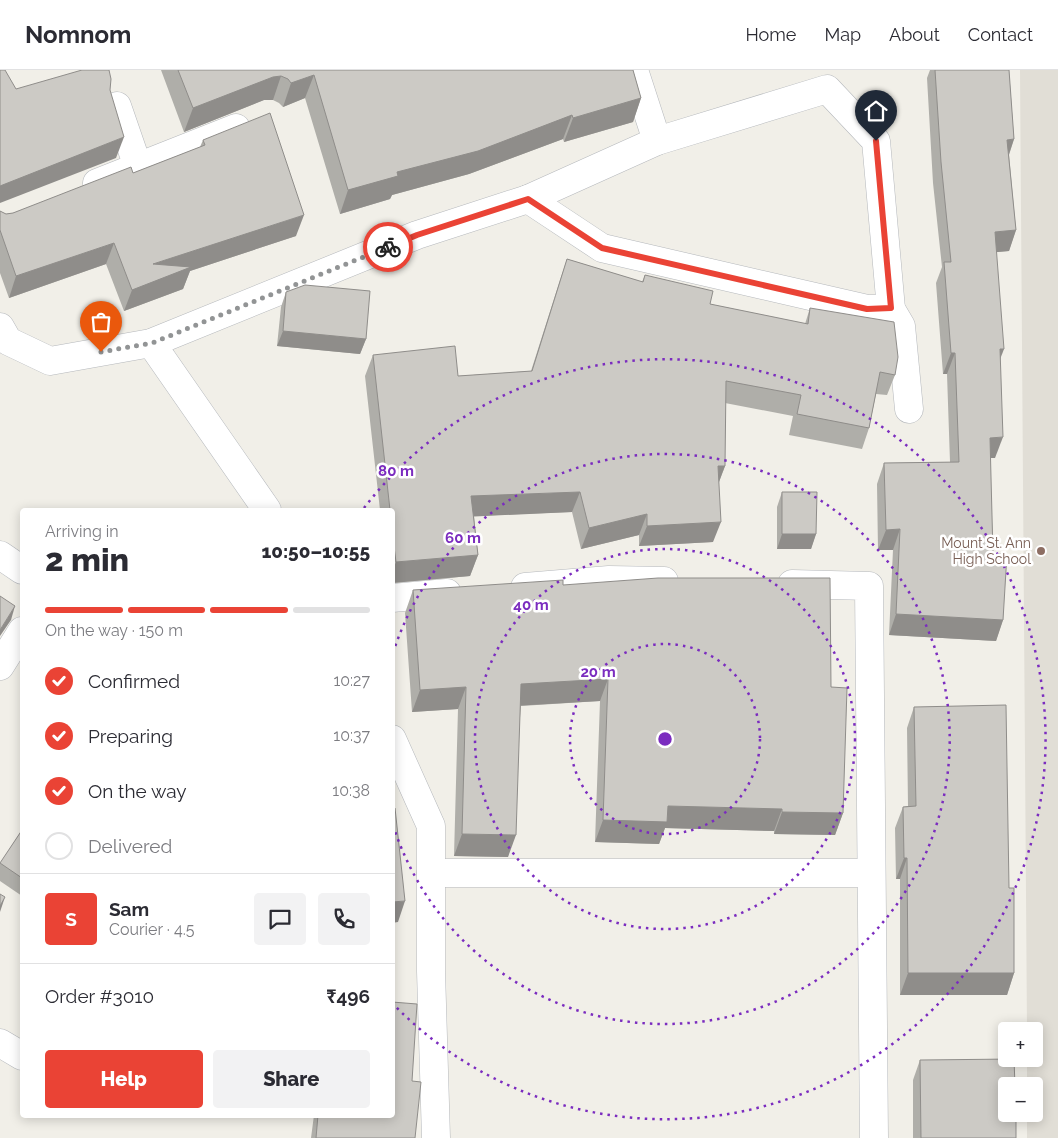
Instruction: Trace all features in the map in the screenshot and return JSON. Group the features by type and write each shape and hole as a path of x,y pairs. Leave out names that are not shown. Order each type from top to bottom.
{"street":[{"path":"634,70 657,141"},
{"path":"0,327 8,341 50,361 152,343 417,235 528,199 657,141 827,88 876,141 891,308 901,326 909,409"},
{"path":"117,106 138,167"},
{"path":"74,192 262,119"},
{"path":"528,199 602,248 867,309 891,308"},
{"path":"152,343 266,508"},
{"path":"0,555 20,569"},
{"path":"501,589 609,580 689,582"},
{"path":"769,584 869,586 874,1138"},
{"path":"395,598 471,591"},
{"path":"0,666 20,634"},
{"path":"395,746 431,826 431,971 436,1138"},
{"path":"431,874 871,873"},
{"path":"0,1043 20,1055"}],"shaded area":[{"name":"Mount St. Ann High School","path":"1020,70 1058,70 1058,1138 1027,1138 1027,1122 1043,1122 1043,1077 1027,1077 1027,1067 1043,1067 1043,1022 1027,1022"}],"building":[{"path":"0,70 5,70 16,89 82,70 109,70 111,79 110,90 124,137 0,186"},
{"path":"178,70 633,70 641,98 573,118 572,115 478,151 397,172 398,176 348,190 314,75 291,83 288,79 281,76 273,77 193,108"},
{"path":"935,70 1009,70 1014,139 1007,140 1016,230 995,232 1004,349 1000,349 1003,437 990,438 993,554 1007,554 1003,620 896,614 900,529 886,530 884,463 959,462 955,353 951,353 944,262 951,262 941,162"},
{"path":"270,113 304,215 153,264 191,267 132,290 114,243 16,276 0,230 0,211 6,214 13,213 131,167 133,173 205,145 203,140"},
{"path":"567,259 643,282 645,275 713,291 710,304 808,324 810,308 894,322 898,357 895,375 880,372 869,428 797,414 801,395 726,381 725,466 718,466 721,522 647,526 647,514 589,528 580,492 471,496 478,555 396,562 395,508 390,508 373,355 455,346 458,376 532,371"},
{"path":"305,285 370,291 366,339 283,331 286,292"},
{"path":"782,492 817,492 816,534 782,534"},
{"path":"658,578 830,578 831,687 847,688 843,813 782,812 782,809 668,806 667,822 603,820 608,679 521,684 516,835 462,834 466,687 420,690 413,590 563,580 563,585"},
{"path":"0,596 15,606 0,630"},
{"path":"1006,705 1009,888 1014,888 1014,973 908,973 907,858 904,858 903,807 916,806 914,707"},
{"path":"395,808 405,901 395,902"},
{"path":"20,833 20,877 0,863"},
{"path":"0,894 5,897 0,906"},
{"path":"395,1002 417,1004 412,1081 421,1082 415,1138 316,1138 318,1118 395,1118"},
{"path":"998,1059 998,1067 1014,1067 1015,1077 998,1077 998,1122 1016,1122 1016,1138 921,1138 920,1060"}],"way so far":[{"path":"101,352 152,343 388,247"}],"place":[{"name":"Mount St. Ann High School","path":"1041,551"}],"route":[{"path":"388,247 417,235 528,199 602,248 867,309 891,308 876,141"}]}
